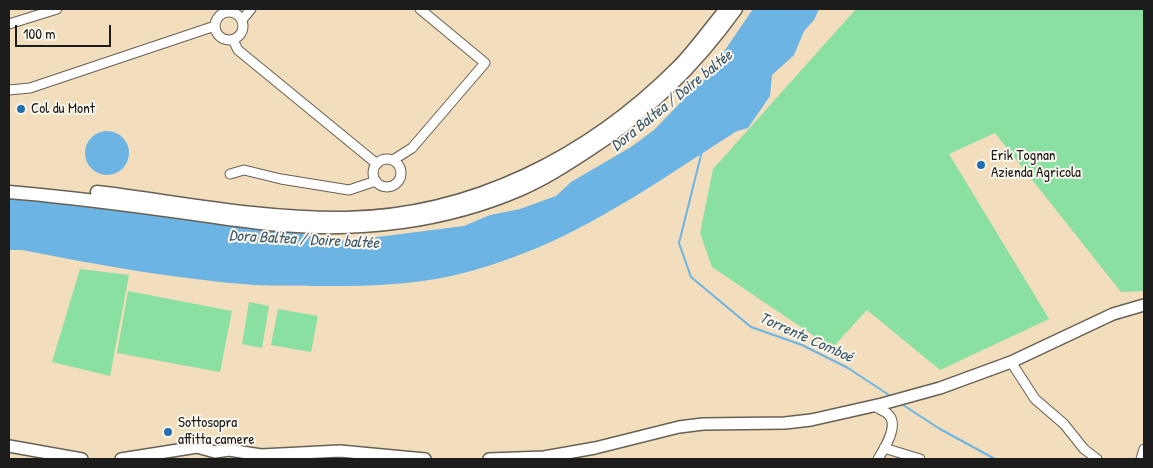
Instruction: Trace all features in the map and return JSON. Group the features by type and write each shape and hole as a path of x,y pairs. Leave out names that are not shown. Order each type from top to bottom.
{"highway":[{"path":"9,184 50,187 302,217 346,218 418,211 475,196 510,184 569,152 627,113 679,66 726,9"},
{"path":"9,192 289,225 349,227 423,219 489,202 542,180 614,134 674,83 718,35 736,9"}],"main road":[{"path":"489,459 544,457 572,453 679,427 703,424 785,423 811,420 940,388 1011,362 1113,314 1144,306"},
{"path":"9,446 82,459"},
{"path":"121,459 197,447 215,452 229,450 261,455 340,451 425,459"}],"street":[{"path":"9,24 57,9"},
{"path":"242,20 251,9"},
{"path":"392,160 400,167 400,177 394,185 385,187 376,181 373,173 376,164 384,160 392,160 412,148 485,63 420,9"},
{"path":"226,13 235,14 242,20 243,30 233,40 221,38 216,30 215,26 218,18 226,13"},
{"path":"9,90 30,88 215,26"},
{"path":"233,40 238,50 376,164"},
{"path":"230,174 244,170 281,179 349,190 376,181"},
{"path":"1011,362 1035,400 1064,424 1084,449 1097,459"},
{"path":"878,459 892,434 892,420 889,415 877,408 879,404"},
{"path":"884,448 920,459"}],"green space":[{"path":"856,9 1144,9 1144,291 1121,292 995,133 949,154 1049,319 940,370 867,310 832,348 712,267 700,233 713,169"},
{"path":"80,269 129,275 110,376 52,362"},
{"path":"128,291 232,311 220,372 117,353"},
{"path":"249,302 269,306 262,348 242,344"},
{"path":"278,309 318,316 311,352 271,345"}],"water":[{"name":"Dora Baltea / Doire baltée","path":"753,9 819,9 814,20 804,31 794,55 772,75 770,96 748,128 737,131 639,194 589,223 537,248 487,266 449,276 406,283 345,286 262,285 166,275 22,250 9,250 9,197 276,230 345,241 464,226 490,215 520,209 556,196 571,182 631,147 654,130 710,72"},
{"path":"103,131 111,131 123,137 129,153 123,169 111,175 103,175 91,169 85,157 85,149 91,137"}],"waterway":[{"name":"Torrente Comboé","path":"702,151 679,243 691,277 751,327 802,345 848,368 892,397"},
{"name":"Torrente Comboé","path":"900,403 940,429 995,459"}],"place":[{"name":"Col du Mont","path":"21,109"},
{"name":"Erik Tognan Azienda Agricola","path":"981,165"},
{"name":"Sottosopra affitta camere","path":"168,432"}]}
